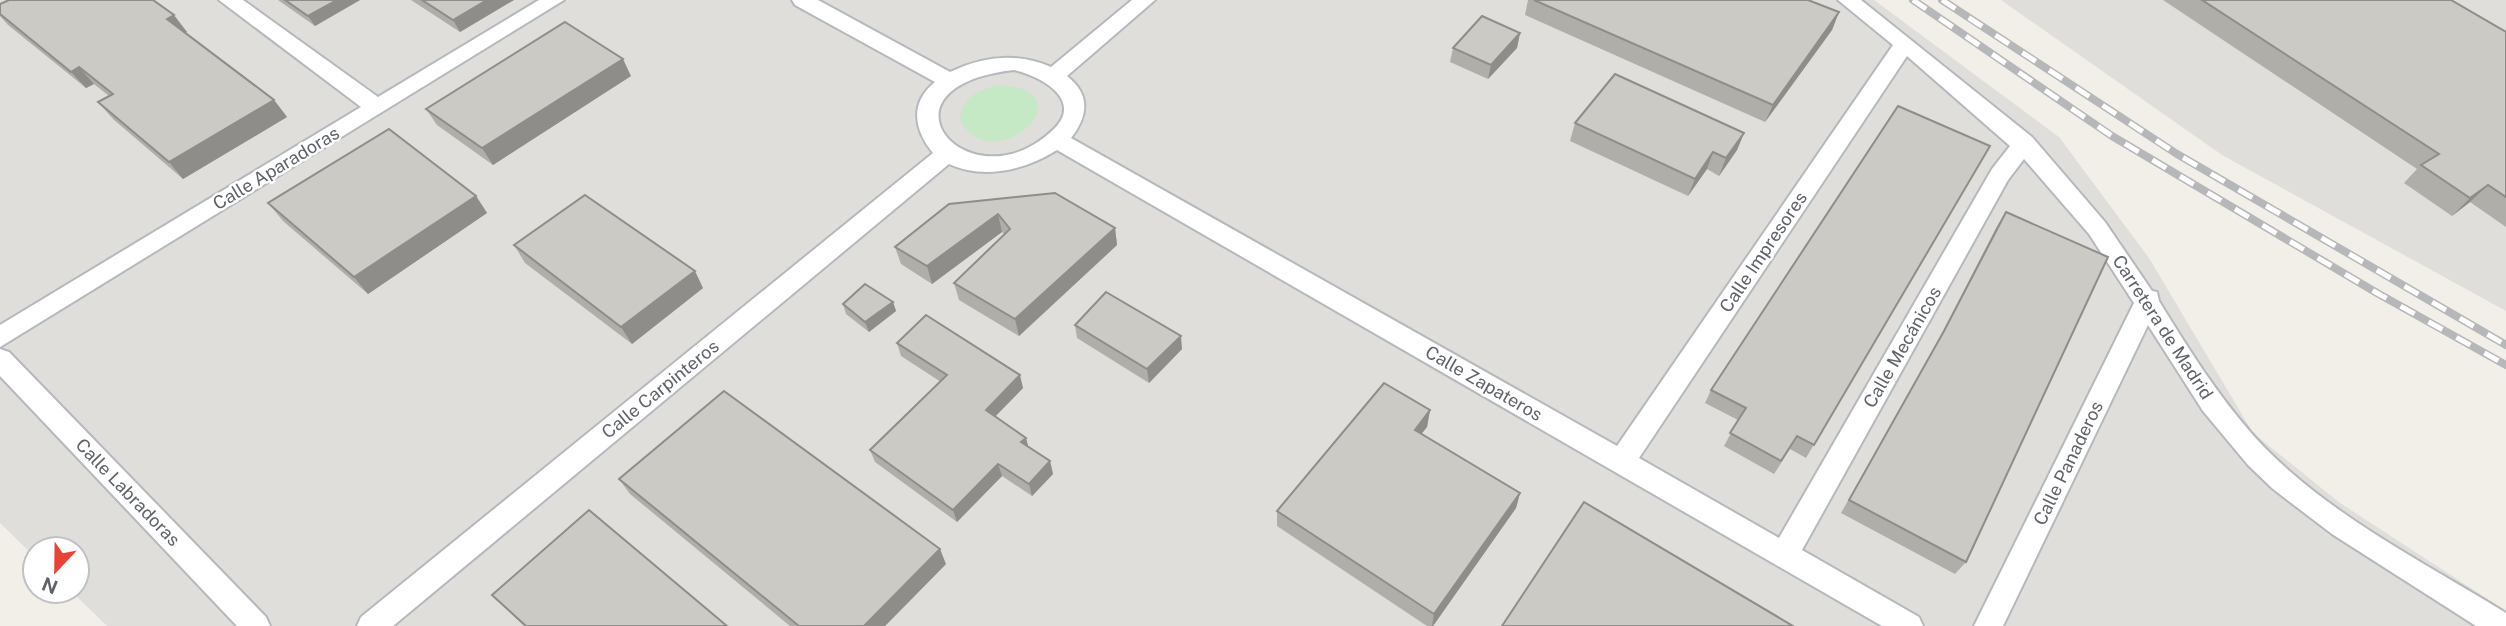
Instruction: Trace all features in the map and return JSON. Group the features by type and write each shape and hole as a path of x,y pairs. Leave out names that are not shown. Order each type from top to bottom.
{"street":[{"path":"229,0 376,107"},
{"name":"Calle Aparadoras","path":"0,337 554,0"},
{"path":"802,0 949,81"},
{"path":"1055,75 1145,0"},
{"name":"Carretera de Madrid","path":"1848,0 1905,43 2024,143 2073,197 2148,299 2192,375 2223,419 2258,458 2316,507 2501,626"},
{"name":"Calle Impresores","path":"1622,461 1905,43"},
{"path":"1014,63 1036,66 1055,75 1070,92 1074,113 1069,127 1058,141 1039,154 1015,162 989,164 965,161 948,153 933,139 927,125 932,102 949,81 968,70 991,64 1014,63"},
{"name":"Calle Zapateros","path":"1058,141 1909,626"},
{"name":"Calle Mecánicos","path":"1784,555 2000,175 2024,143"},
{"name":"Calle Carpinteros","path":"371,626 948,153"},
{"name":"Calle Panaderos","path":"1988,626 2148,299"},
{"name":"Calle Labradoras","path":"0,359 256,626"}],"shaded area":[{"path":"0,0 1874,0 2059,137 2149,258 2253,433 2340,503 2506,611 2506,626 107,626 85,605 91,605 91,535 21,535 21,543 0,523"},
{"path":"2001,0 2506,0 2506,311 2222,155"}],"green space":[{"path":"1000,85 1026,91 1037,102 1036,115 1026,128 1010,138 992,142 974,136 960,119 961,111 968,99 979,91"}],"building":[{"path":"9,0 153,0 174,15 167,19 274,100 169,162 98,102 113,94 79,67 71,72 0,14 0,4"},
{"path":"285,0 337,0 308,16"},
{"path":"422,0 487,0 453,20"},
{"path":"1534,0 1808,0 1839,12 1773,105"},
{"path":"2202,0 2451,0 2506,32 2506,197 2488,185 2470,198 2421,165 2439,154"},
{"path":"1482,16 1520,33 1491,65 1453,48"},
{"path":"565,22 623,59 482,148 426,109"},
{"path":"1615,74 1744,133 1726,158 1713,152 1695,179 1575,123"},
{"path":"1898,106 1990,146 1814,445 1797,436 1781,461 1730,433 1746,408 1711,390"},
{"path":"389,129 476,196 354,277 268,203"},
{"path":"1055,193 1115,228 1015,319 954,283 1010,229 998,214 927,266 895,247 949,204"},
{"path":"585,195 695,271 621,327 514,245"},
{"path":"2006,212 2108,257 1966,562 1849,500 1944,331"},
{"path":"865,284 893,302 865,322 843,304"},
{"path":"1106,292 1181,336 1147,369 1075,325"},
{"path":"926,315 1020,375 986,410 1026,438 1021,442 1050,461 1029,484 998,464 953,510 870,450 947,375 897,343"},
{"path":"1384,383 1430,410 1415,430 1520,493 1434,614 1277,511"},
{"path":"724,391 940,549 864,626 799,626 619,479"},
{"path":"1584,502 1793,626 1502,626"},
{"path":"589,510 727,626 526,626 492,595"}],"railway":[{"path":"1913,0 2112,136 2377,293 2506,365"},
{"path":"1942,0 2177,154 2506,345"}]}
